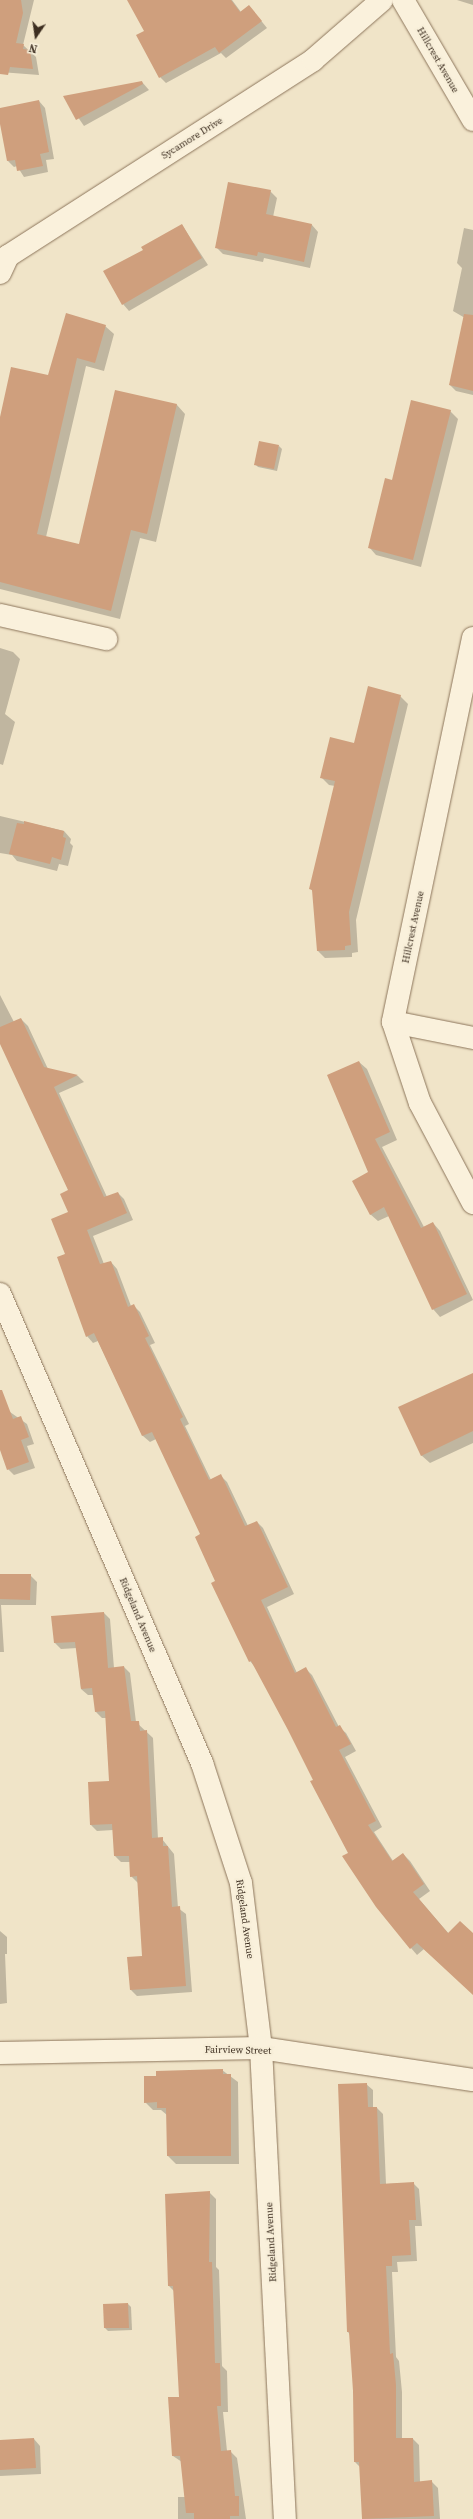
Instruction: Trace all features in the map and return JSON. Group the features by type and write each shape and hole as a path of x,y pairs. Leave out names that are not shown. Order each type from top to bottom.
{"street":[{"name":"Sycamore Drive","path":"3,262 313,60 382,0"},
{"name":"Hillcrest Avenue","path":"403,0 473,120"},
{"path":"0,614 106,639"},
{"name":"Hillcrest Avenue","path":"393,1022 473,638"},
{"path":"473,1038 393,1022 420,1103 473,1204"},
{"name":"Ridgeland Avenue","path":"0,1294 202,1763 241,1883 262,2048 285,2519"},
{"name":"Fairview Street","path":"0,2053 262,2048 473,2080"}],"building":[{"path":"0,0 21,0 23,13 16,43 24,44 23,49 30,50 33,69 10,67 8,75 0,74"},
{"path":"127,0 231,0 240,12 249,5 262,21 219,53 215,47 159,78 136,35 144,31"},
{"path":"142,81 143,84 76,120 63,96"},
{"path":"39,100 49,152 40,154 43,166 17,171 15,160 7,161 0,124 0,108"},
{"path":"228,182 271,190 266,214 312,224 304,262 258,252 257,256 215,248"},
{"path":"182,224 202,258 122,305 103,271 143,250 141,247"},
{"path":"66,313 106,325 95,363 77,358 37,534 79,544 115,390 177,404 147,534 131,530 111,611 0,582 0,417 11,367 48,375"},
{"path":"464,314 473,315 473,391 449,385"},
{"path":"411,400 451,410 413,560 368,548 385,478 392,480"},
{"path":"259,441 279,445 274,469 254,465"},
{"path":"368,686 401,695 349,912 351,945 345,946 345,950 317,951 312,890 309,889 335,781 320,778 330,737 354,743"},
{"path":"24,821 64,831 63,837 66,838 61,860 52,857 50,864 9,854 17,823 24,824"},
{"path":"21,1018 44,1067 78,1075 54,1087 104,1197 118,1192 127,1213 87,1230 100,1264 111,1261 128,1307 134,1304 149,1336 145,1338 183,1417 180,1419 209,1480 221,1474 245,1526 257,1521 288,1587 261,1600 295,1673 306,1667 336,1727 340,1725 351,1744 339,1750 376,1821 368,1825 392,1861 403,1853 424,1884 413,1892 448,1933 460,1921 473,1933 473,1995 417,1943 410,1949 376,1907 342,1856 348,1853 310,1781 313,1780 251,1661 249,1662 211,1583 215,1581 195,1537 200,1534 152,1432 142,1436 94,1333 86,1337 57,1257 65,1254 51,1219 68,1212 60,1194 68,1190 0,1044 0,1027"},
{"path":"359,1061 390,1132 375,1139 421,1228 433,1222 467,1294 432,1310 384,1207 370,1215 352,1181 368,1172 327,1075"},
{"path":"473,1373 473,1431 421,1456 398,1407"},
{"path":"0,1390 2,1390 13,1419 21,1416 29,1437 21,1440 29,1462 7,1470 0,1450"},
{"path":"0,1574 31,1574 30,1600 0,1599"},
{"path":"104,1612 108,1668 124,1666 131,1721 139,1721 140,1731 147,1730 152,1838 163,1837 163,1846 168,1846 172,1907 180,1906 186,1986 130,1990 127,1957 142,1956 137,1876 130,1877 129,1856 114,1856 112,1824 90,1825 88,1782 109,1781 105,1711 95,1712 92,1688 81,1689 75,1642 54,1643 51,1616"},
{"path":"223,2069 223,2074 231,2074 231,2156 167,2156 166,2108 157,2108 157,2102 144,2103 144,2076 156,2076 156,2071"},
{"path":"367,2083 368,2107 377,2107 380,2184 414,2182 416,2220 409,2220 411,2255 392,2256 392,2266 386,2266 390,2354 393,2353 396,2385 396,2438 413,2438 414,2482 432,2480 434,2516 362,2519 359,2462 354,2462 353,2391 349,2332 347,2332 338,2084"},
{"path":"210,2191 209,2262 212,2262 215,2363 220,2363 221,2406 217,2406 221,2451 231,2450 235,2496 239,2496 239,2516 230,2516 230,2519 194,2519 194,2513 186,2513 180,2456 172,2456 168,2397 179,2397 173,2286 168,2286 165,2194"},
{"path":"128,2303 129,2328 104,2328 103,2304"},
{"path":"34,2438 36,2468 0,2470 0,2440"}]}
